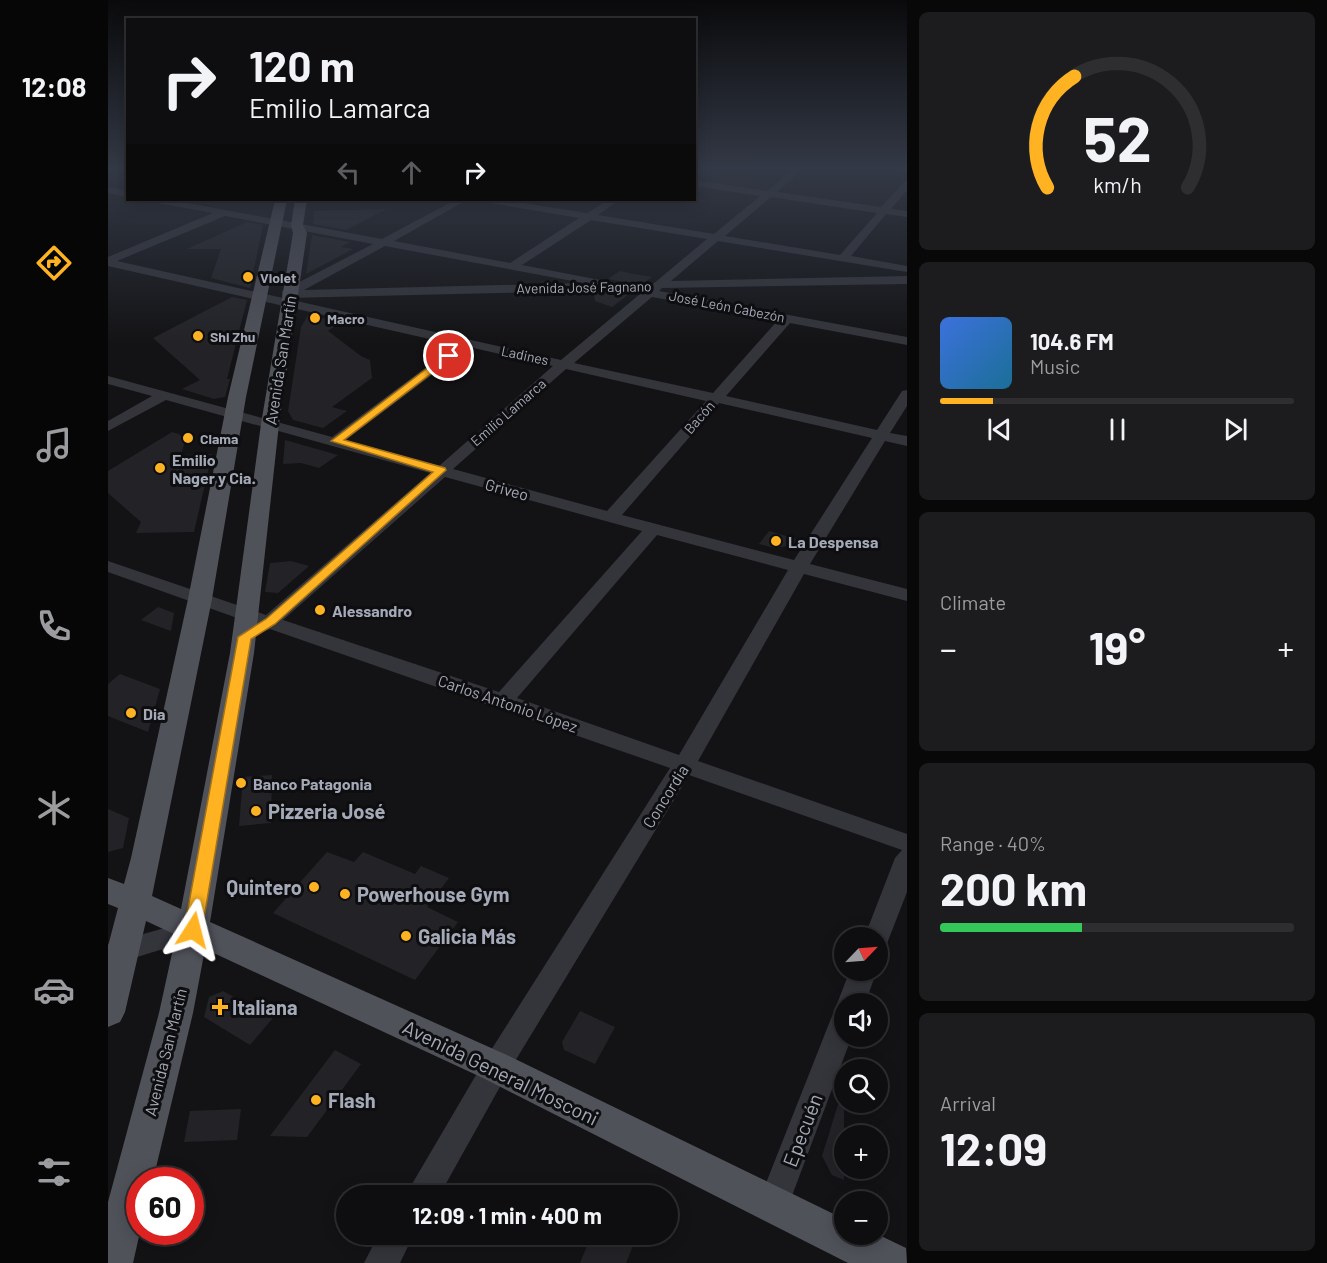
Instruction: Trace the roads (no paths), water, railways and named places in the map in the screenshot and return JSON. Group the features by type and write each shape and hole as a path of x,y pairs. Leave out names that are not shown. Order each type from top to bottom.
{"main road":[{"name":"Avenida San Martín","path":"108,1012 121,896 146,858 200,599 234,414 275,226"},
{"name":"Avenida San Martín","path":"112,1263 176,1013 193,930 246,625 270,424 300,233 297,226"},
{"name":"Avenida General Mosconi","path":"121,896 496,1067 891,1263"}],"street":[{"path":"108,262 192,226"},
{"name":"José León Cabezón","path":"302,226 628,286 717,297 788,317 907,341"},
{"path":"289,298 298,287 414,226"},
{"path":"514,265 575,226"},
{"path":"647,226 843,258 907,280"},
{"name":"Emilio Lamarca","path":"246,625 271,621 565,363 731,226"},
{"path":"843,258 870,226"},
{"name":"Ladines","path":"108,262 261,297 289,298 307,306 907,441"},
{"path":"717,297 907,280"},
{"name":"Avenida José Fagnano","path":"307,306 342,299 907,280"},
{"name":"Avenida José Fagnano","path":"289,298 628,286"},
{"name":"Bacón","path":"611,517 788,317"},
{"path":"336,441 468,342"},
{"name":"Griveo","path":"108,380 653,529 907,595"},
{"name":"Concordia","path":"427,1185 496,1067 685,765 799,567 907,394"},
{"path":"108,427 163,396"},
{"path":"503,701 653,529"},
{"path":"108,566 200,599 246,625"},
{"name":"Carlos Antonio López","path":"271,621 907,843"},
{"path":"880,927 907,858"},
{"path":"116,953 193,930"},
{"name":"Epecuén","path":"773,1206 834,1047"},
{"path":"381,1263 392,1245"}],"place":[{"name":"Violet","path":"248,277"},
{"name":"Macro","path":"315,318"},
{"name":"Shi Zhu","path":"198,336"},
{"name":"Clama","path":"188,438"},
{"name":"Emilio Nager y Cia.","path":"160,468"},
{"name":"La Despensa","path":"776,541"},
{"name":"Alessandro","path":"320,610"},
{"name":"Dia","path":"131,713"},
{"name":"Banco Patagonia","path":"241,783"},
{"name":"Pizzeria José","path":"256,811"},
{"name":"Quintero","path":"314,887"},
{"name":"Powerhouse Gym","path":"345,894"},
{"name":"Galicia Más","path":"406,936"},
{"name":"Italiana","path":"220,1007"},
{"name":"Flash","path":"316,1100"}]}
